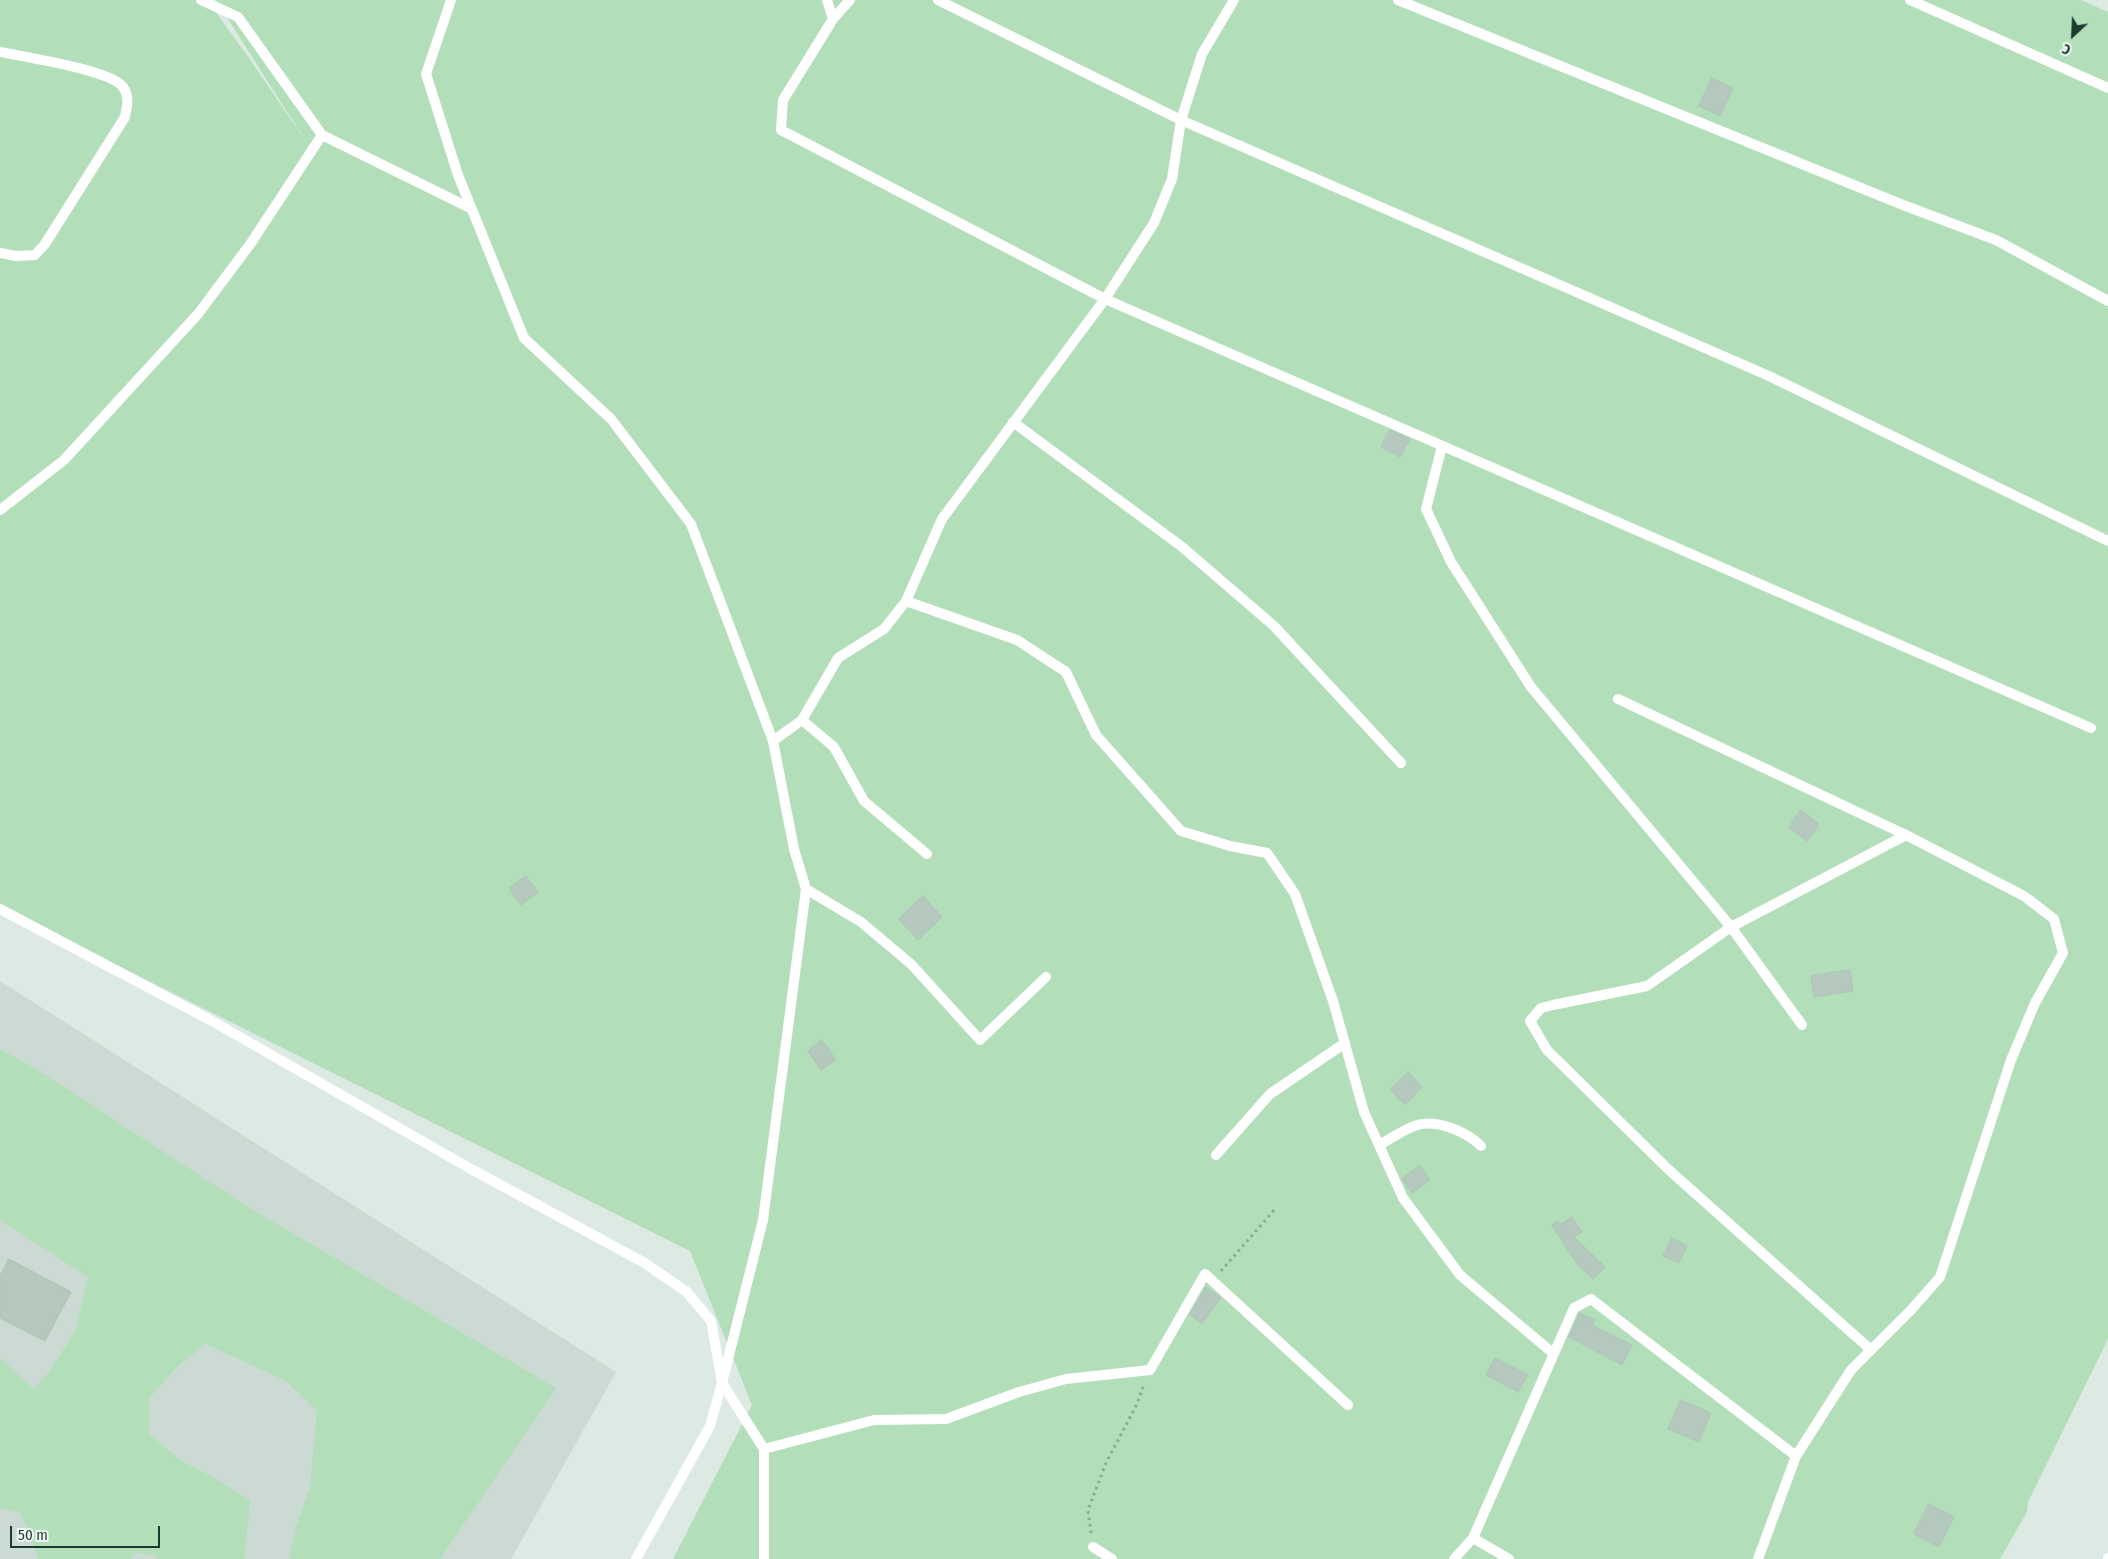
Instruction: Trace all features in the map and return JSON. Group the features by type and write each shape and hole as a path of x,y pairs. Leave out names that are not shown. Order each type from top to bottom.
{"lane":[{"path":"201,0 238,18 322,135 472,209"},
{"path":"450,0 426,74 458,175 524,338 611,418 691,524 773,741 794,849 806,889 763,1220 722,1383 710,1426 636,1559"},
{"path":"826,0 833,19"},
{"path":"850,0 833,19 783,100 781,130 1105,299 2092,728"},
{"path":"938,0 1181,120 1769,376 2108,541"},
{"path":"773,741 802,720 838,658 884,628 906,601 942,519 1105,299 1154,224 1172,180 1181,120 1202,54 1234,0"},
{"path":"1398,0 1903,205 1996,240 2108,301"},
{"path":"1910,0 2108,88"},
{"path":"0,52 101,73 122,85 128,97 124,117 45,244 35,255 16,256 0,253"},
{"path":"0,510 64,460 198,314 251,243 322,135"},
{"path":"1013,422 1182,546 1274,626 1402,763"},
{"path":"1442,446 1426,509 1451,562 1531,687 1731,928 1802,1025"},
{"path":"906,601 1017,640 1066,672 1096,735 1181,832 1230,846 1267,853 1295,894 1334,1001 1364,1112 1403,1198 1460,1276 1554,1354"},
{"path":"1618,699 1906,835 2024,896 2054,920 2063,952 2034,1003 2011,1060 1940,1277 1912,1310 1851,1370 1796,1456 1758,1559"},
{"path":"802,720 834,747 864,801 926,854"},
{"path":"1871,1350 1669,1170 1547,1050 1530,1021 1541,1008 1647,986 1731,928 1906,835"},
{"path":"806,889 861,922 910,964 980,1040 1046,976"},
{"path":"0,909 212,1021 471,1169 643,1262 686,1292 711,1321 722,1383 764,1449 764,1559"},
{"path":"1216,1156 1270,1094 1345,1043"},
{"path":"1379,1145 1418,1125 1445,1125 1473,1138 1481,1146"},
{"path":"764,1449 874,1420 946,1419 1019,1392 1066,1380 1150,1370 1205,1274 1348,1405"},
{"path":"1454,1559 1473,1538 1574,1308 1591,1299 1796,1456"},
{"path":"1473,1538 1509,1559"},
{"path":"1093,1547 1112,1559"}],"path":[{"path":"1212,1281 1276,1208"},
{"path":"1093,1547 1088,1510 1106,1463 1137,1404 1150,1370"}],"shaded area":[{"path":"0,981 616,1372 511,1559 0,1559"}],"green space":[{"path":"0,0 207,0 308,145 216,0 2081,0 2108,12 2108,1339 2028,1502 2027,1512 2000,1559 673,1559 752,1405 690,1251 0,907"},
{"path":"0,1049 44,1074 248,1207 556,1388 440,1559 289,1559 296,1527 310,1487 317,1411 286,1381 206,1344 180,1364 149,1398 150,1435 183,1462 216,1479 250,1501 244,1559 157,1559 156,1555 136,1553 130,1559 39,1559 21,1513 0,1508 0,1358 34,1389 49,1372 75,1331 88,1277 0,1220"}],"building":[{"path":"1712,78 1733,88 1720,116 1699,106"},
{"path":"1390,430 1410,439 1400,457 1381,447"},
{"path":"1801,810 1819,824 1807,841 1789,827"},
{"path":"526,876 538,892 521,905 509,888"},
{"path":"923,896 942,917 918,940 899,919"},
{"path":"1850,970 1853,991 1814,997 1811,976"},
{"path":"822,1040 836,1060 821,1070 808,1051"},
{"path":"1408,1072 1422,1087 1405,1105 1390,1090"},
{"path":"1420,1166 1430,1180 1412,1193 1402,1179"},
{"path":"1572,1217 1582,1232 1574,1237 1605,1267 1593,1279 1577,1264 1552,1225 1558,1221 1561,1224"},
{"path":"1672,1238 1687,1246 1679,1263 1663,1256"},
{"path":"9,1259 71,1292 45,1341 0,1318 0,1276"},
{"path":"1206,1287 1221,1298 1202,1324 1190,1315"},
{"path":"1580,1313 1595,1320 1592,1325 1632,1345 1622,1365 1569,1337"},
{"path":"1495,1358 1528,1375 1518,1392 1486,1375"},
{"path":"1681,1400 1711,1413 1699,1442 1668,1429"},
{"path":"1929,1504 1954,1517 1939,1547 1914,1534"}]}
